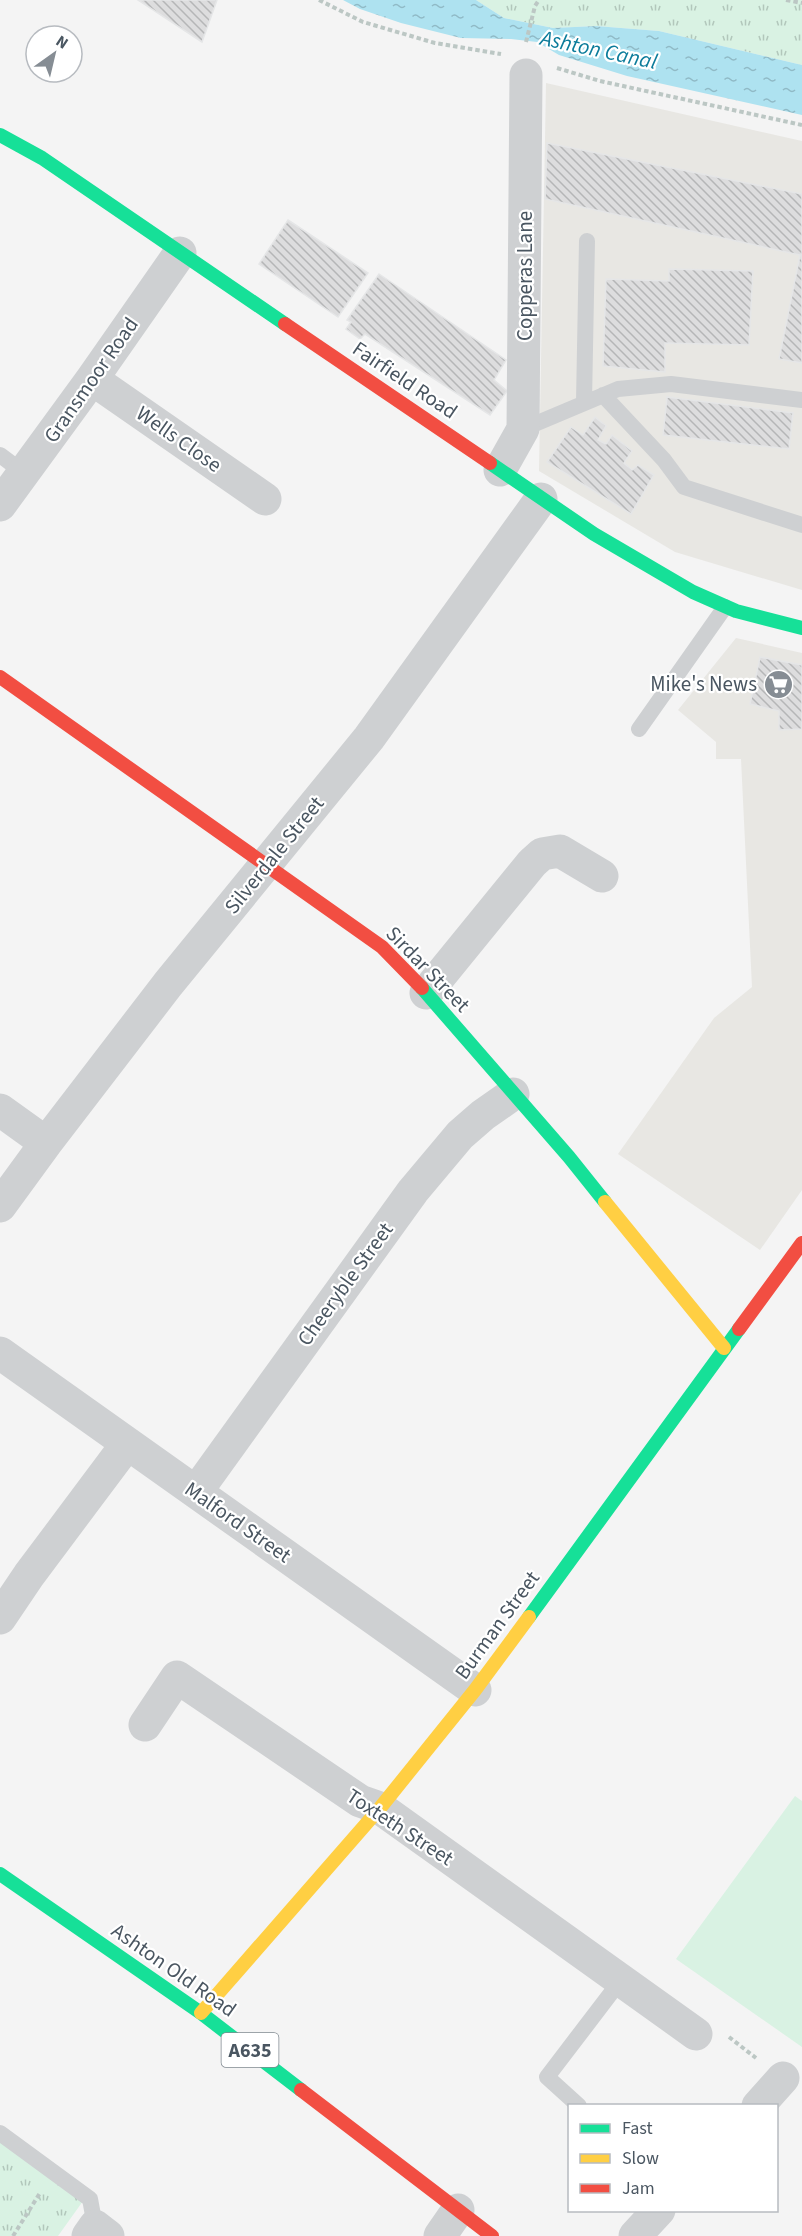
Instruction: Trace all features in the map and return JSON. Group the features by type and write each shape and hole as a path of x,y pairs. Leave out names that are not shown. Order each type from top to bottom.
{"main road":[{"name":"Fairfield Road","path":"0,135 42,158 541,499 689,590 748,615 802,628"},
{"name":"Sirdar Street","path":"0,677 382,946 569,1157 724,1348"},
{"name":"Burman Street","path":"201,2013 380,1808 475,1690 802,1243"},
{"name":"Ashton Old Road","path":"0,1874 201,2013 492,2236"}],"street":[{"name":"Copperas Lane","path":"500,470 523,429 526,61"},
{"name":"Gransmoor Road","path":"0,505 12,464 92,379 180,253"},
{"name":"Wells Close","path":"92,379 265,499"},
{"name":"Silverdale Street","path":"0,1206 168,984 369,738 541,499"},
{"path":"426,993 532,863 542,855 560,851 602,876"},
{"name":"Cheeryble Street","path":"196,1492 412,1191 460,1135 483,1114 513,1094"},
{"path":"0,1110 46,1143"},
{"name":"Malford Street","path":"0,1353 475,1690"},
{"path":"0,1618 29,1575 127,1444"},
{"name":"Toxteth Street","path":"145,1725 177,1677 360,1802 380,1808 696,2034"},
{"path":"760,2104 783,2078"},
{"path":"440,2236 458,2210"},
{"path":"635,2236 658,2212"}],"lane":[{"path":"584,402 587,242"},
{"path":"523,429 618,389 671,384 802,400"},
{"path":"603,395 664,460 684,487 802,525"},
{"path":"639,729 725,607"},
{"path":"577,2104 547,2077 621,1980"},
{"path":"0,2133 90,2199 97,2233"}],"path":[{"path":"526,61 535,6 539,0"},
{"path":"786,0 802,3"},
{"path":"696,2034 725,2034 783,2078"},
{"path":"13,2236 43,2190"}],"shaded area":[{"path":"546,83 802,141 802,590 675,552 539,471"},
{"path":"736,638 802,653 802,1190 760,1250 618,1154 714,1018 752,987 741,759 716,759 716,742 678,710"}],"green space":[{"path":"476,0 802,0 802,65 659,31 596,26 553,28 504,18"},
{"path":"795,1796 802,1801 802,2047 676,1959"},
{"path":"0,2141 83,2201 58,2236 0,2236"}],"water":[{"name":"Ashton Canal","path":"343,0 476,0 504,18 553,28 596,26 659,31 802,65 802,115 627,76 559,55 537,42 461,38 401,23 360,9"}],"building":[{"path":"138,0 217,0 202,42"},
{"path":"547,143 802,194 802,363 779,359 800,255 545,199"},
{"path":"288,220 368,273 338,317 259,264"},
{"path":"669,269 753,271 749,345 665,343 665,372 603,366 606,279 669,281"},
{"path":"379,274 506,360 494,380 507,391 490,415 365,334 360,339 346,329 351,322 347,320"},
{"path":"667,397 793,413 789,449 663,435"},
{"path":"595,417 606,426 598,440 606,444 612,435 632,451 624,463 632,470 638,465 654,475 631,514 547,462 571,427 583,435"},
{"name":"Mike's News","path":"760,657 802,665 802,729 779,730 779,711 750,704"}],"traffic: fast":[{"path":"0,135 42,158 285,324"},
{"path":"490,463 594,534 693,592 736,611 802,628"},
{"path":"422,988 569,1157 605,1202"},
{"path":"529,1617 739,1329"},
{"path":"0,1874 201,2013 301,2090"}],"traffic: slow":[{"path":"605,1202 724,1348"},
{"path":"201,2013 380,1808 475,1690 529,1617"}],"traffic: jam":[{"path":"285,324 490,463"},
{"path":"0,677 382,947 422,988"},
{"path":"739,1329 802,1243"},
{"path":"301,2090 492,2236"}],"place":[{"name":"Mike's News","path":"778,684"}]}
